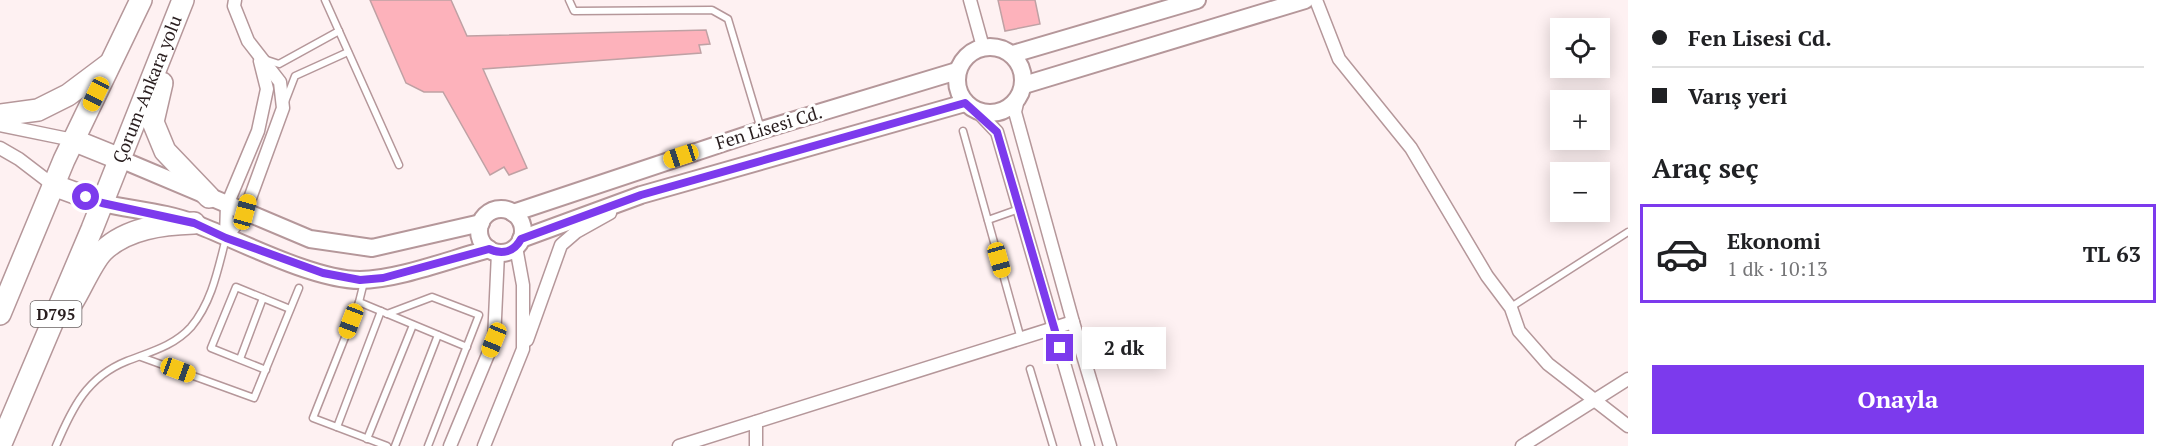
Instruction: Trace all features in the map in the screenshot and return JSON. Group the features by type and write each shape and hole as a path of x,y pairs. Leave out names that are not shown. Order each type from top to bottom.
{"highway":[{"name":"D795","path":"0,314 53,185 114,61 141,0"},
{"path":"180,8 153,122 165,151 218,201"},
{"name":"Çorum-Ankara yolu","path":"0,446 102,203 180,8"},
{"path":"0,115 38,110 68,95 114,61"},
{"path":"73,141 120,159"},
{"path":"53,185 102,203"},
{"path":"30,377 102,252 135,231 167,224 194,223"}],"street":[{"path":"226,238 245,212 283,108 280,82 248,41 234,6 235,0"},
{"path":"970,0 983,47"},
{"path":"1013,54 1197,0"},
{"path":"972,107 1000,112 1007,109 1021,92 1305,0"},
{"path":"1316,0 1339,59 1411,148 1487,276 1511,308 1519,331 1548,363 1628,426"},
{"path":"1088,446 997,132 957,88 957,71 963,59 974,50 983,47 1000,47 1013,54 1022,69 1021,92 1015,112 1110,446"},
{"path":"226,238 218,201 258,131 267,89 259,57"},
{"name":"Fen Lisesi Cd.","path":"513,213 762,130 957,71"},
{"name":"Fen Lisesi Cd.","path":"519,243 641,195 972,107"},
{"path":"0,125 73,141"},
{"path":"0,148 19,159 53,185"},
{"path":"120,159 152,170 218,201 310,239 372,248 481,223 494,210 513,213 522,225 519,243 523,285 523,349"},
{"path":"484,446 561,245 576,232 641,195"},
{"path":"102,203 194,223 226,238 323,273 364,279 383,278 519,243"},
{"path":"450,446 494,340 498,297 493,251 480,237 481,223"},
{"path":"679,446 1073,322"},
{"path":"1522,446 1628,379"},
{"path":"756,422 756,446"}],"lane":[{"path":"325,0 399,165"},
{"path":"569,0 574,11 712,10 728,19 762,130"},
{"path":"259,57 279,64 339,31"},
{"path":"283,108 295,76 348,52"},
{"path":"963,131 1021,339"},
{"path":"988,220 1020,209"},
{"path":"1511,308 1628,232"},
{"path":"56,446 70,413 93,381 116,366 167,346 196,320 210,295 226,238"},
{"path":"364,279 359,302 313,418 387,446"},
{"path":"266,370 211,348 236,287 290,309"},
{"path":"140,357 254,398 299,288"},
{"path":"384,312 432,297 479,315 428,446"},
{"path":"240,360 263,298"},
{"path":"359,302 466,347"},
{"path":"337,427 384,312"},
{"path":"367,439 413,324"},
{"path":"396,446 438,335"},
{"path":"1030,369 1053,446"}],"building":[{"path":"370,0 451,0 467,36 706,30 710,44 699,45 701,53 483,69 527,168 509,175 504,167 490,175 443,92 424,92 406,83"},
{"path":"998,0 1035,0 1040,24 1005,31"}],"route":[{"path":"86,197 102,203 194,223 226,238 341,278 360,280 383,278 489,249 498,252 510,251 521,239 641,195 965,103 978,112 997,132 1060,348"}]}
